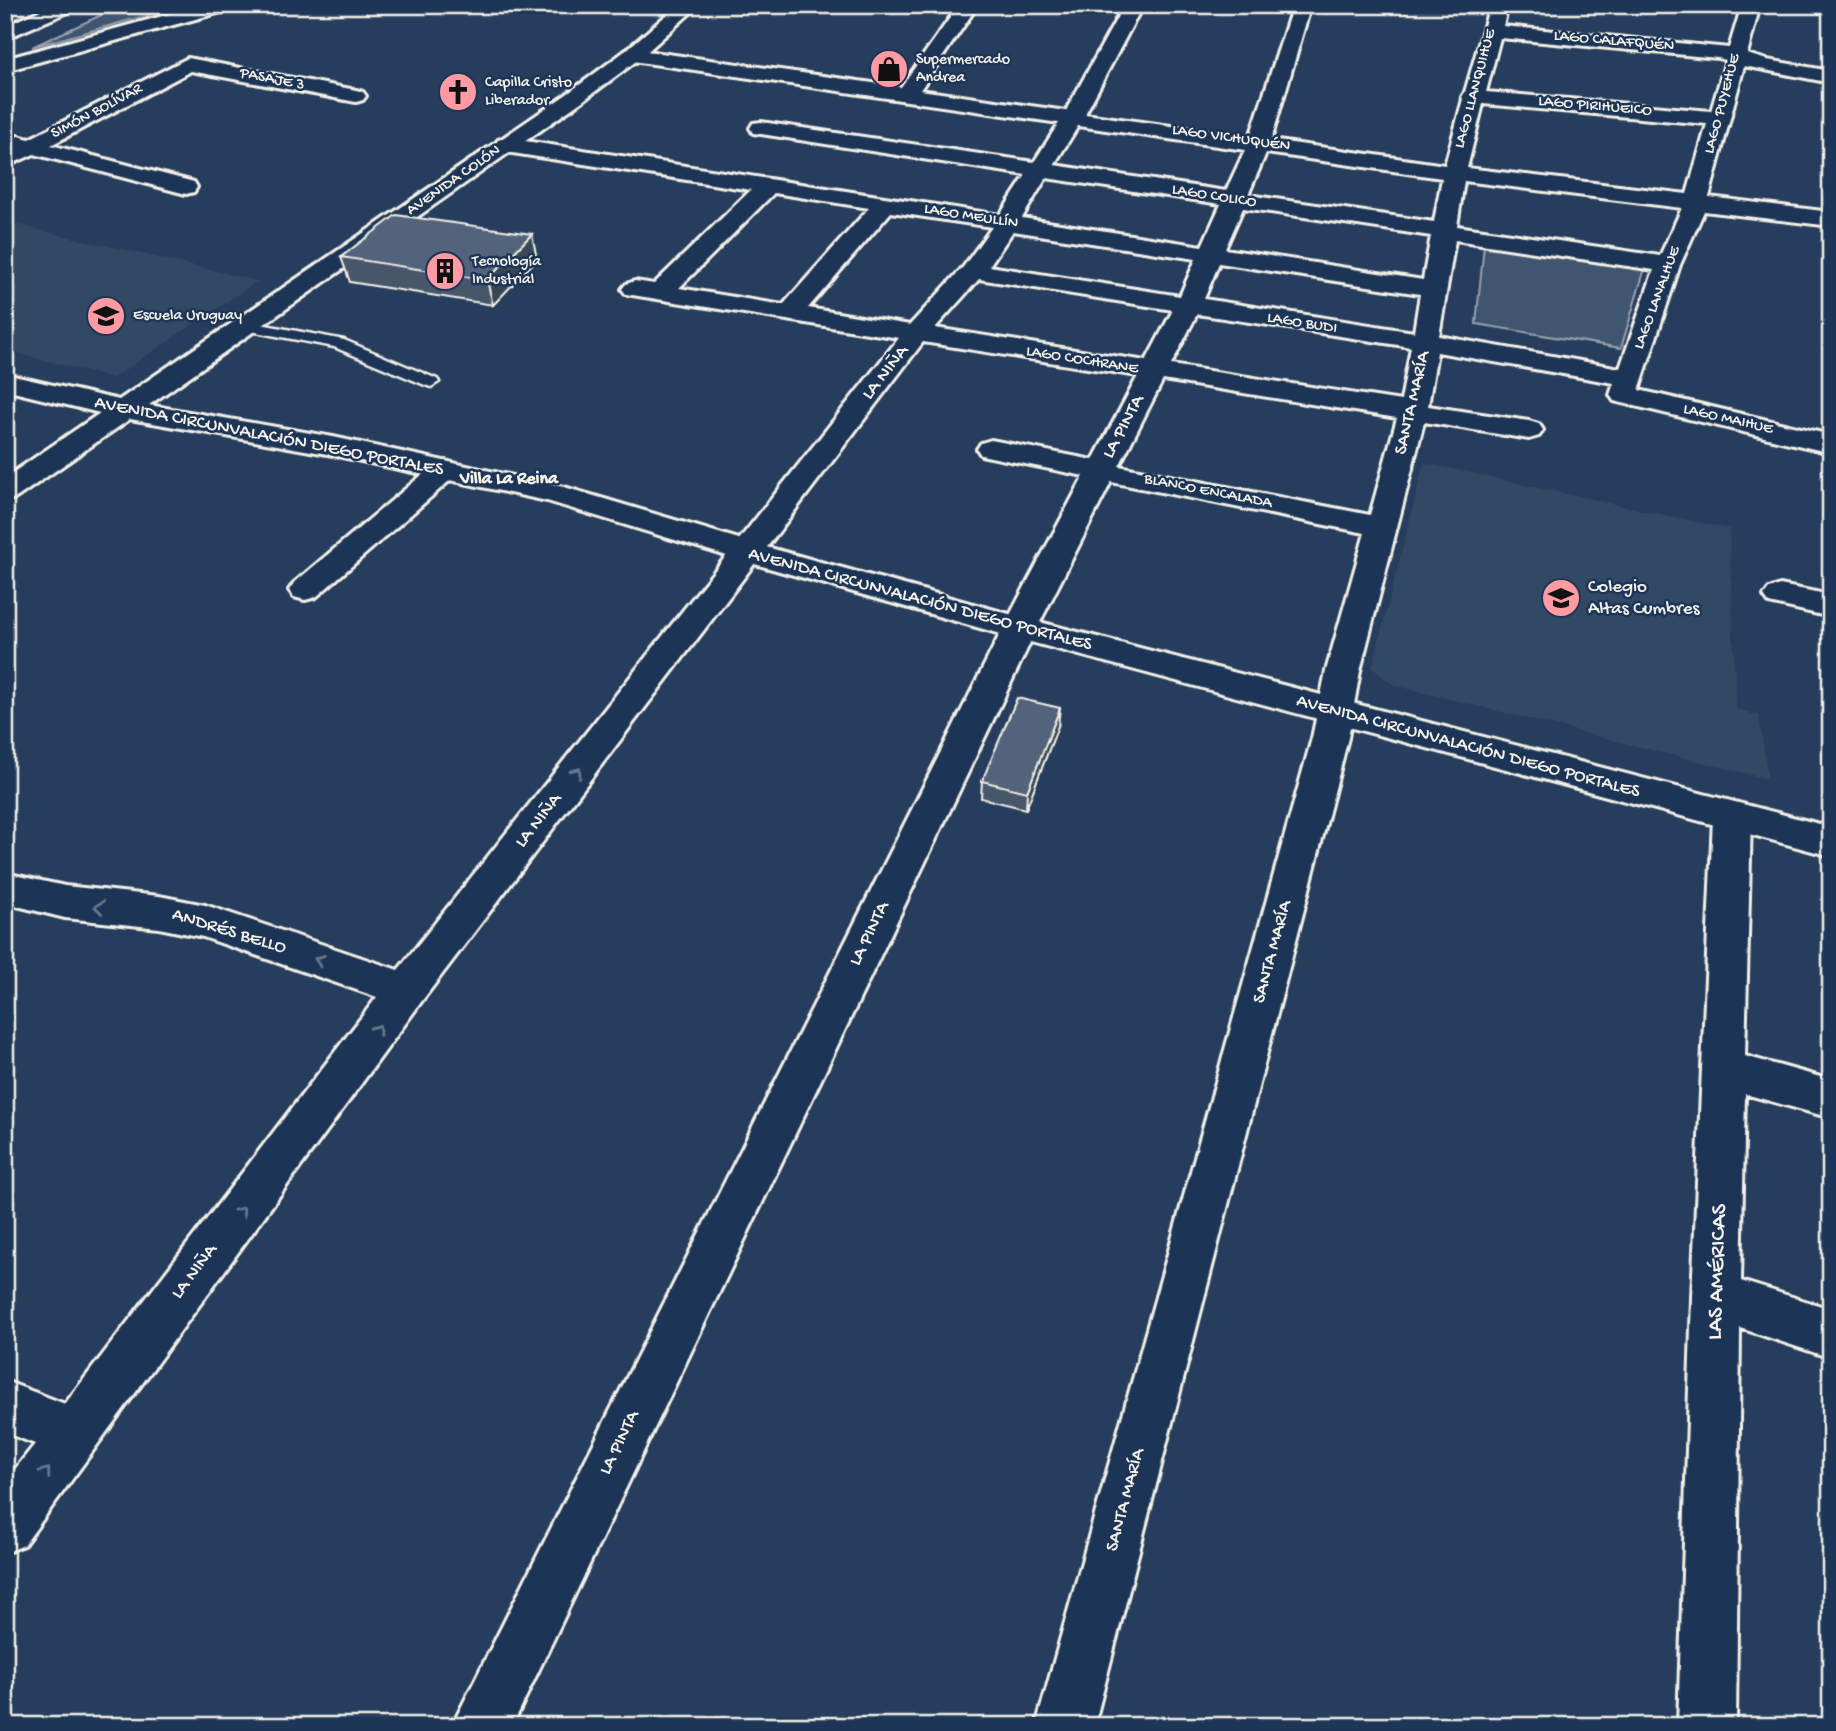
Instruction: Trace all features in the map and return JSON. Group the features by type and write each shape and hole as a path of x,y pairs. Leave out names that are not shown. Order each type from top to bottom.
{"street":[{"path":"5,33 68,5"},
{"path":"5,65 225,5"},
{"name":"AVENIDA COLÓN","path":"5,492 506,145 632,55 690,5"},
{"path":"907,93 969,5"},
{"name":"LA NIÑA","path":"5,1526 406,990 917,333 973,271 1007,223 1073,117 1134,5"},
{"name":"LA PINTA","path":"481,1726 1020,628 1188,306 1259,143 1302,5"},
{"name":"LAGO LLANQUIHUE","path":"1454,173 1472,97 1499,5"},
{"name":"LAGO PUYEHUE","path":"1696,203 1751,5"},
{"name":"LAGO CALAFQUÉN","path":"1492,31 1720,52 1764,66 1831,77"},
{"name":"LAGO VICHUQUÉN","path":"632,55 1454,173 1831,219"},
{"name":"PASAJE 3","path":"188,64 356,96"},
{"name":"SIMÓN BOLÍVAR","path":"5,160 188,64"},
{"path":"717,176 805,79"},
{"name":"LAGO PIRIHUEICO","path":"1472,97 1718,118"},
{"name":"LAGO COLICO","path":"761,128 1668,265"},
{"path":"5,140 186,187"},
{"name":"LAGO MEULLÍN","path":"506,145 1435,289"},
{"name":"SANTA MARÍA","path":"1065,1726 1330,738 1343,671 1413,412 1446,233 1454,173"},
{"name":"LAGO COCHRANE","path":"769,185 648,291 1153,373 1529,430"},
{"path":"790,313 886,203"},
{"name":"LAGO LANALHUE","path":"1627,386 1668,265 1696,203"},
{"name":"LAGO BUDI","path":"973,271 1427,342 1627,386"},
{"name":"AVENIDA CIRCUNVALACIÓN DIEGO PORTALES","path":"5,382 69,399 332,446 553,494 1020,628 1831,842"},
{"name":"LAGO MAIHUE","path":"1627,386 1831,444"},
{"name":"BLANCO ENCALADA","path":"991,449 1383,527"},
{"path":"305,590 445,470"},
{"path":"1780,596 1831,606"},
{"name":"LAS AMÉRICAS","path":"1707,1726 1716,1297 1732,818"},
{"name":"ANDRÉS BELLO","path":"5,888 65,902 194,918 406,990"},
{"path":"1724,1069 1831,1099"},
{"path":"1716,1297 1831,1334"},
{"path":"5,1406 74,1434"}],"lane":[{"path":"245,326 338,343 431,382"}],"shaded area":[{"path":"123,5 185,5 32,47"},
{"path":"1355,5 1449,5 1446,16"},
{"name":"Escuela Uruguay","path":"5,222 258,281 113,378 5,350"},
{"path":"1485,235 1648,258 1621,348 1476,324"},
{"name":"Colegio Altas Cumbres","path":"1424,463 1729,529 1736,709 1759,716 1768,779 1394,685 1372,668"}],"building":[{"path":"396,215 532,234 487,280 341,257"},
{"path":"1017,698 1060,708 1027,792 982,781"}],"place":[{"name":"Supermercado Andrea","path":"889,69"},
{"name":"Capilla Cristo Liberador","path":"458,92"},
{"name":"Tecnología Industrial","path":"445,271"},
{"name":"Escuela Uruguay","path":"106,316"},
{"name":"Colegio Altas Cumbres","path":"1561,598"}],"district":[{"name":"Villa La Reina","path":"509,479"}]}
